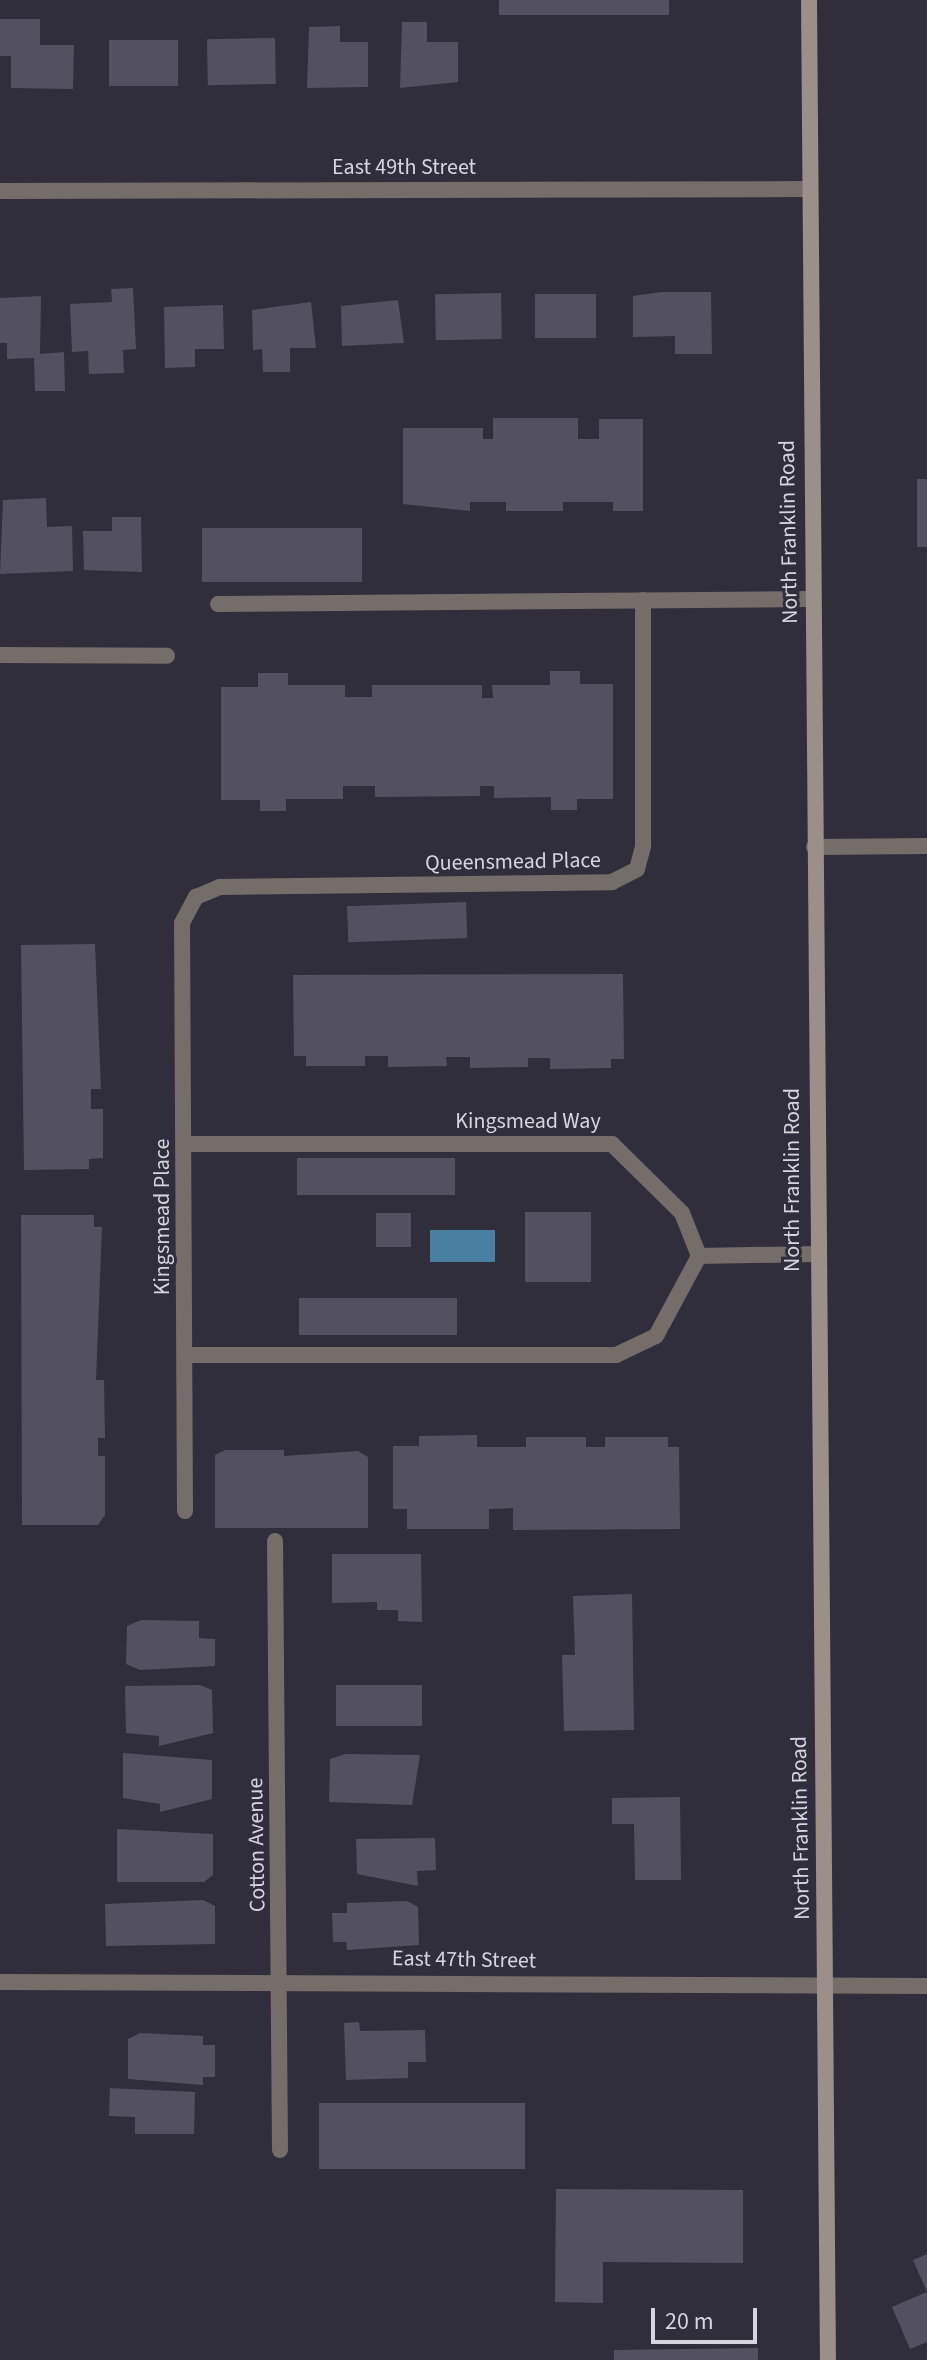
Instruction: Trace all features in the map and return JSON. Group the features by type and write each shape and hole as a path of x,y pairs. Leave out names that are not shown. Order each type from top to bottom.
{"main road":[{"name":"North Franklin Road","path":"809,0 815,1254 828,2360"}],"street":[{"name":"East 49th Street","path":"0,191 809,189"},
{"path":"218,604 812,599"},
{"name":"Queensmead Place","path":"182,923 196,897 220,887 612,882 637,869 643,846 643,600"},
{"path":"0,655 167,656"},
{"path":"814,847 927,846"},
{"name":"Kingsmead Place","path":"182,923 185,1511"},
{"name":"Kingsmead Way","path":"185,1144 612,1144 682,1213 699,1256"},
{"path":"185,1355 616,1355 656,1336 699,1256 815,1254"},
{"name":"Cotton Avenue","path":"275,1541 280,2150"},
{"name":"East 47th Street","path":"0,1982 280,1980 927,1986"}],"water":[{"path":"430,1230 495,1230 495,1262 430,1262"}],"building":[{"path":"499,0 669,0 669,15 499,15"},
{"path":"0,19 40,19 40,45 74,45 73,89 11,88 11,56 0,56"},
{"path":"402,22 427,22 427,42 458,42 458,82 400,88"},
{"path":"340,26 340,42 368,42 368,87 307,88 309,27"},
{"path":"275,38 276,84 208,85 207,39"},
{"path":"109,40 178,40 178,86 109,86"},
{"path":"133,288 136,349 123,350 124,373 89,374 88,351 72,352 70,304 112,302 111,289"},
{"path":"662,292 711,292 712,354 675,354 675,336 633,337 633,296"},
{"path":"501,293 502,339 436,340 435,294"},
{"path":"535,294 596,294 596,338 535,338"},
{"path":"41,296 40,354 64,352 65,391 35,391 34,358 7,359 7,343 0,343 0,298"},
{"path":"398,300 404,343 342,346 341,306"},
{"path":"311,302 316,348 290,348 290,372 263,372 262,349 253,350 252,310"},
{"path":"223,305 224,349 195,349 195,367 165,368 164,307"},
{"path":"493,418 578,418 578,439 599,439 599,419 643,419 643,511 613,511 613,502 563,502 563,511 506,511 506,502 470,502 470,511 403,504 403,428 483,428 483,439 493,439"},
{"path":"917,479 927,479 927,547 917,547"},
{"path":"46,498 47,527 72,526 73,571 0,574 3,500"},
{"path":"112,517 141,517 142,572 84,570 83,531 112,531"},
{"path":"202,528 362,528 362,582 202,582"},
{"path":"550,671 580,671 580,684 613,684 613,799 577,799 577,810 551,810 551,797 494,798 494,786 480,786 480,796 375,797 375,786 343,786 343,799 286,799 286,811 260,811 260,800 221,800 221,687 258,687 258,673 288,673 288,685 345,685 345,697 372,697 372,685 482,685 482,698 493,698 492,685 550,685"},
{"path":"466,902 467,938 348,942 347,906"},
{"path":"95,944 101,1089 91,1089 91,1109 103,1109 103,1158 89,1159 89,1169 24,1170 21,945"},
{"path":"623,974 624,1059 611,1059 611,1068 550,1069 550,1058 528,1058 528,1067 470,1068 470,1057 446,1057 447,1066 388,1067 388,1056 365,1056 365,1066 306,1066 306,1056 294,1056 293,975"},
{"path":"297,1158 455,1158 455,1195 297,1195"},
{"path":"525,1212 591,1212 591,1282 525,1282"},
{"path":"376,1213 411,1213 411,1247 376,1247"},
{"path":"21,1215 94,1215 94,1227 102,1227 96,1380 104,1380 105,1438 98,1438 98,1456 105,1456 105,1515 98,1525 22,1525"},
{"path":"299,1298 457,1298 457,1335 299,1335"},
{"path":"477,1435 477,1447 526,1447 526,1437 586,1437 586,1447 605,1447 605,1437 668,1437 668,1447 679,1447 680,1529 513,1530 513,1508 489,1509 489,1529 407,1529 407,1509 393,1509 393,1446 419,1446 419,1436"},
{"path":"225,1450 284,1450 284,1456 358,1451 368,1457 368,1528 215,1528 215,1455"},
{"path":"332,1554 421,1554 422,1622 398,1621 398,1610 377,1610 377,1602 332,1603"},
{"path":"632,1594 634,1730 564,1731 562,1655 575,1655 573,1596"},
{"path":"141,1620 199,1621 199,1638 215,1639 215,1666 140,1670 126,1664 127,1626"},
{"path":"200,1685 212,1690 213,1733 159,1746 159,1736 126,1733 125,1686"},
{"path":"336,1685 422,1685 422,1726 336,1726"},
{"path":"123,1753 212,1760 212,1799 160,1812 160,1804 123,1798"},
{"path":"345,1754 420,1755 412,1805 329,1802 330,1759"},
{"path":"680,1797 681,1880 635,1880 634,1824 612,1824 612,1798"},
{"path":"117,1829 213,1834 213,1875 204,1882 117,1882"},
{"path":"435,1838 436,1870 417,1871 418,1886 357,1874 356,1839"},
{"path":"203,1900 215,1906 215,1944 106,1946 105,1904"},
{"path":"407,1901 418,1907 419,1945 347,1950 346,1942 333,1942 332,1913 347,1913 347,1903"},
{"path":"359,2022 360,2031 425,2030 426,2062 408,2062 408,2078 346,2080 344,2023"},
{"path":"140,2033 203,2036 203,2045 215,2045 215,2077 203,2077 203,2085 128,2079 128,2039"},
{"path":"110,2088 195,2092 194,2134 135,2134 135,2117 109,2116"},
{"path":"319,2103 525,2103 525,2169 319,2169"},
{"path":"556,2189 743,2190 743,2263 603,2262 603,2303 555,2302"},
{"path":"927,2254 927,2292 913,2260"},
{"path":"927,2292 927,2342 910,2349 892,2307"},
{"path":"758,2348 758,2360 614,2360 614,2350"}]}
